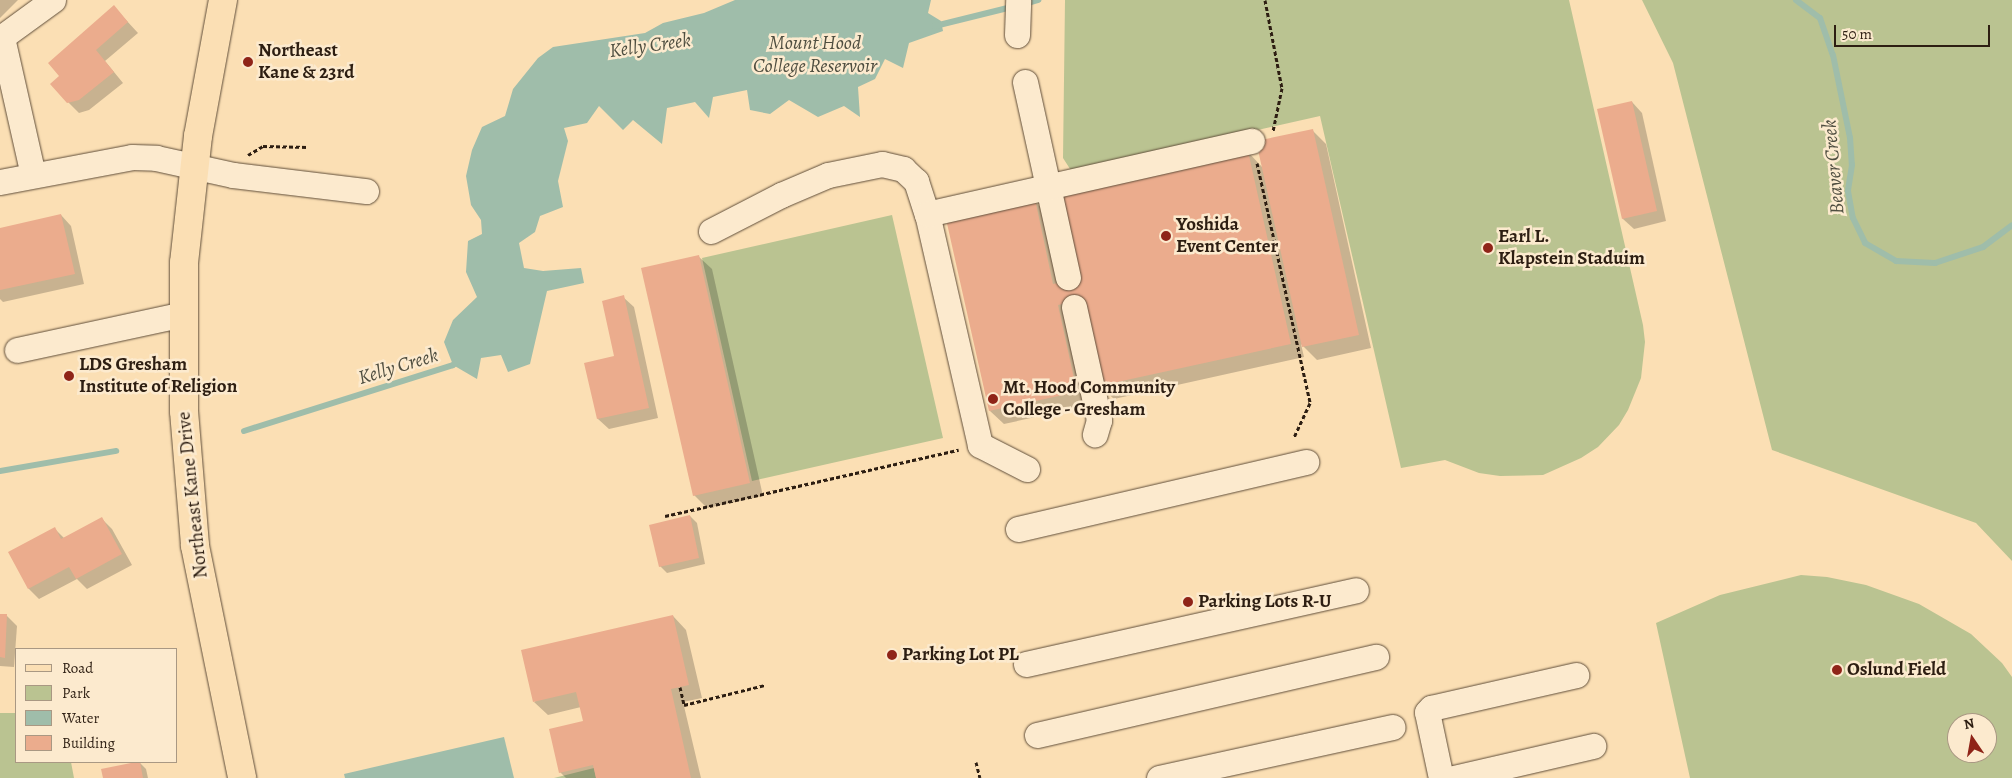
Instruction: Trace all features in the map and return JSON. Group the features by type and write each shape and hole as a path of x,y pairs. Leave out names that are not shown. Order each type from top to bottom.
{"main road":[{"name":"Northeast Kane Drive","path":"223,0 194,168 184,263 184,411 195,546 242,778"}],"street":[{"path":"33,175 1,37 53,0"},
{"path":"1017,35 1018,0"},
{"path":"1025,82 1068,277"},
{"path":"927,214 1252,141"},
{"path":"0,182 132,157 156,158 194,168 366,191"},
{"path":"711,231 781,195 828,175 882,164 903,169 916,181 927,214 980,445 1027,469"},
{"path":"1074,307 1099,420 1095,434"},
{"path":"17,350 183,314"},
{"path":"1018,528 1306,462"},
{"path":"1026,664 1356,590"},
{"path":"1037,735 1376,657"},
{"path":"1442,778 1428,712 1431,708 1576,675"},
{"path":"1159,778 1392,727"},
{"path":"1454,778 1593,746"}],"path":[{"path":"1265,0 1282,88 1273,131 1252,141 1310,403 1294,438"},
{"path":"243,152 249,155 253,149 262,146 308,147"},
{"path":"665,516 980,445"},
{"path":"680,686 684,705 765,685"},
{"path":"976,762 980,778"}],"green space":[{"name":"Earl L. Klapstein Staduim","path":"1065,0 1569,0 1643,325 1645,342 1641,378 1628,410 1619,425 1598,447 1581,458 1543,475 1500,476 1479,473 1445,460 1401,468 1320,116 1072,172 1063,158"},
{"path":"1642,0 2012,0 2012,561 1976,523 1772,450 1673,63"},
{"path":"892,215 943,438 752,481 702,258"},
{"name":"Oslund Field","path":"1801,575 1827,577 1866,585 1919,604 1971,634 2002,663 2012,677 2012,778 1690,778 1656,623 1720,595"},
{"path":"0,713 15,713 15,763 71,763 74,778 0,778"},
{"path":"594,768 596,778 554,778"}],"water":[{"name":"Mount Hood College Reservoir","path":"735,0 931,0 928,13 941,21 943,31 909,43 903,68 885,59 875,79 858,87 860,117 844,106 818,117 789,100 770,114 750,110 747,90 713,97 709,118 695,102 667,108 662,144 633,120 623,130 599,106 587,123 564,128 568,141 558,181 563,207 540,216 535,232 519,243 524,268 543,271 581,268 584,283 547,291 530,364 508,372 501,355 481,358 477,379 453,365 444,342 453,320 477,297 466,272 468,241 482,234 481,220 471,205 466,176 472,150 482,127 505,116 513,89 538,58 553,47 645,33 663,23 704,13"},
{"path":"504,737 514,778 345,778 344,774"}],"building":[{"path":"114,5 128,22 96,50 114,72 79,100 67,103 50,84 59,76 48,63"},
{"path":"1632,101 1657,211 1622,219 1597,109"},
{"path":"1313,129 1359,335 1302,347 1256,141"},
{"name":"Yoshida Event Center","path":"1248,151 1291,344 1099,386 1080,300 1058,305 1077,392 989,411 946,219 1035,199 1053,284 1075,279 1056,194"},
{"path":"61,214 75,274 0,290 0,228"},
{"path":"699,255 750,483 693,496 641,268"},
{"path":"624,295 649,408 597,419 584,363 614,356 602,301"},
{"path":"690,515 699,558 659,567 649,525"},
{"path":"102,517 122,554 76,579 69,567 28,589 8,552 55,527 61,539"},
{"path":"0,614 7,614 5,658 0,657"},
{"path":"673,615 689,685 671,689 691,778 596,778 593,765 559,773 549,729 583,721 576,692 533,702 521,650"},
{"path":"140,763 143,778 103,778 101,769"}],"waterway":[{"name":"Kelly Creek","path":"1024,4 1038,0"},
{"name":"Beaver Creek","path":"1796,0 1820,18 1833,55 1850,138 1852,165 1848,191 1853,218 1865,243 1896,261 1935,263 1983,247 2012,225"},
{"name":"Kelly Creek","path":"935,26 1012,7"},
{"name":"Kelly Creek","path":"244,431 453,365 458,361"},
{"name":"Kelly Creek","path":"0,471 116,451"}],"place":[{"name":"Northeast Kane & 23rd","path":"248,62"},
{"name":"Yoshida Event Center","path":"1166,236"},
{"name":"Earl L. Klapstein Staduim","path":"1488,248"},
{"name":"LDS Gresham Institute of Religion","path":"69,376"},
{"name":"Mt. Hood Community College - Gresham","path":"993,399"},
{"name":"Parking Lots R-U","path":"1188,602"},
{"name":"Parking Lot PL","path":"892,655"},
{"name":"Oslund Field","path":"1837,670"}]}
